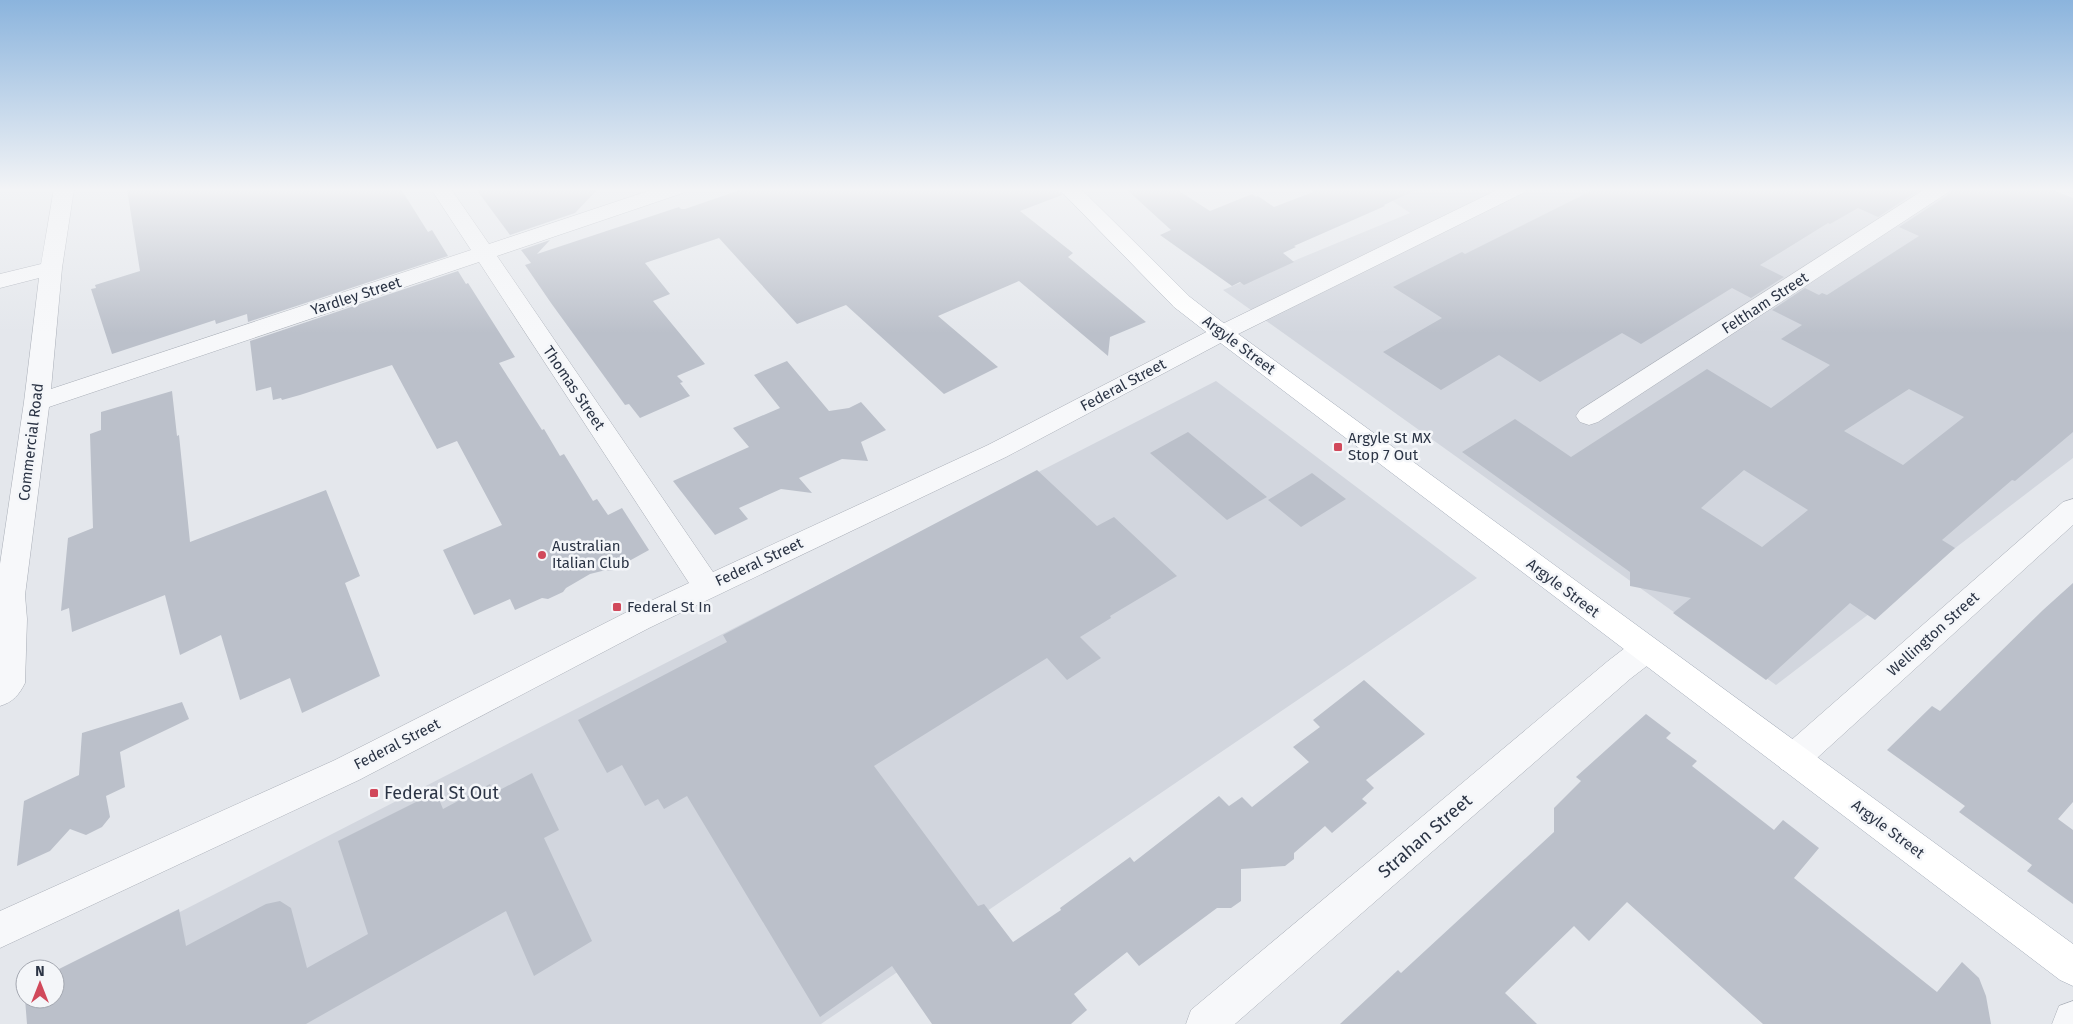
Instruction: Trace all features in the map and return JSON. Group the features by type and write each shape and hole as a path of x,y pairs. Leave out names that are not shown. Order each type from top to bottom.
{"main road":[{"name":"Argyle Street","path":"1116,237 1182,302 1222,333 2073,967"}],"street":[{"name":"Commercial Road","path":"0,693 9,683 12,619 10,595 37,402 51,268 56,237"},
{"name":"Thomas Street","path":"473,237 707,586"},
{"name":"Yardley Street","path":"37,402 533,237"},
{"name":"Federal Street","path":"0,930 346,770 707,586 997,451 1222,333 1420,237"},
{"name":"Feltham Street","path":"1589,416 1867,237"},
{"path":"0,281 51,268"},
{"name":"Wellington Street","path":"1793,759 2073,509"},
{"name":"Strahan Street","path":"1206,1024 1619,670 1645,650"},
{"path":"2071,1024 2073,1020"}],"shaded area":[{"path":"1352,237 2073,237 2073,458 1776,685 1223,290"},
{"path":"1216,381 1477,578 821,1024 35,1024 47,1009 65,1009 65,971"}],"building":[{"path":"135,237 436,237 448,256 248,322 247,314 216,324 215,320 112,354 91,289 96,288 95,285 140,271"},
{"path":"589,237 1053,237 1073,253 1068,257 1146,322 1110,337 1108,356 1019,281 938,316 998,367 944,394 846,305 797,324 719,238 645,263 670,294 653,301 705,364 677,376 683,382 680,383 690,396 640,418 629,404 625,405 525,265 531,263 521,250 550,240 537,254"},
{"path":"1163,237 1315,237 1283,253 1294,262 1244,285 1240,282 1232,286"},
{"path":"1499,237 1806,237 1760,265 1784,277 1751,298 1732,288 1641,344 1622,333 1540,382 1499,355 1441,390 1383,352 1442,318 1393,287 1462,252 1465,254"},
{"path":"1918,237 2073,237 2073,432 2015,481 2012,480 1942,540 1955,548 1875,620 1850,603 1766,680 1673,613 1691,598 1630,586 1630,572 1462,452 1515,419 1571,457 1707,369 1771,408 1830,365 1781,339 1802,325 1772,310 1805,288 1819,295 1822,293 1827,295","holes":["1909,389 1964,417 1903,465 1844,431","1744,470 1808,510 1762,547 1701,508"]},
{"path":"458,271 466,284 468,283 515,357 499,363 542,430 544,429 560,456 564,454 593,501 597,499 608,515 622,508 649,550 611,571 606,570 590,574 566,588 563,592 548,599 542,598 515,610 510,599 474,615 443,550 502,525 457,441 437,449 392,365 300,395 282,400 281,398 273,400 271,387 256,391 250,341"},
{"path":"787,361 829,411 849,408 861,402 886,430 861,442 868,461 842,459 799,478 812,493 781,489 739,508 748,519 715,535 673,481 749,447 733,428 780,408 754,375"},
{"path":"172,391 177,436 179,435 190,542 326,490 360,576 345,583 380,676 302,713 290,678 240,700 221,635 180,655 165,595 72,632 69,608 61,611 68,538 93,528 90,434 101,430 101,412"},
{"path":"1188,432 1267,497 1227,520 1150,453"},
{"path":"1037,470 1097,526 1114,517 1177,576 1110,616 1111,618 1080,637 1101,658 1067,680 1047,658 874,766 978,906 984,904 1013,942 1061,910 1060,908 1130,857 1134,862 1219,796 1229,806 1242,797 1252,807 1309,762 1293,747 1320,727 1313,720 1364,680 1425,734 1366,780 1374,788 1362,799 1367,803 1332,833 1325,826 1294,853 1294,859 1285,866 1241,869 1241,901 1231,908 1217,908 1139,966 1127,952 1074,994 1087,1010 1071,1024 932,1024 892,966 820,1017 687,796 664,809 658,799 645,806 622,765 607,773 578,720 727,642 723,635"},
{"path":"1312,473 1346,499 1301,527 1268,500"},
{"path":"2073,583 2073,802 2058,819 2073,830 2073,904 2027,871 2032,865 1959,812 1965,806 1887,750 1932,706 1940,711"},
{"path":"182,702 189,719 120,752 125,787 106,796 110,817 102,827 86,835 70,829 50,851 17,866 24,801 79,775 82,733"},
{"path":"1646,714 1671,733 1666,738 1697,761 1692,766 1774,830 1783,820 1819,848 1794,878 1937,992 1962,962 1979,978 1986,996 1991,1024 1763,1024 1627,902 1589,941 1574,926 1505,993 1537,1024 1340,1024 1398,970 1401,973 1554,832 1554,808 1581,781 1576,777"},
{"path":"532,773 559,830 544,838 592,941 534,976 506,911 306,1024 27,1024 26,1009 65,1009 65,966 179,909 186,946 266,904 280,901 291,908 307,968 368,934 338,841 436,792 443,809 490,784 494,793"}],"place":[{"name":"Argyle St MX Stop 7 Out","path":"1338,447"},
{"name":"Australian Italian Club","path":"542,555"},
{"name":"Federal St In","path":"617,607"},
{"name":"Federal St Out","path":"374,793"}]}
